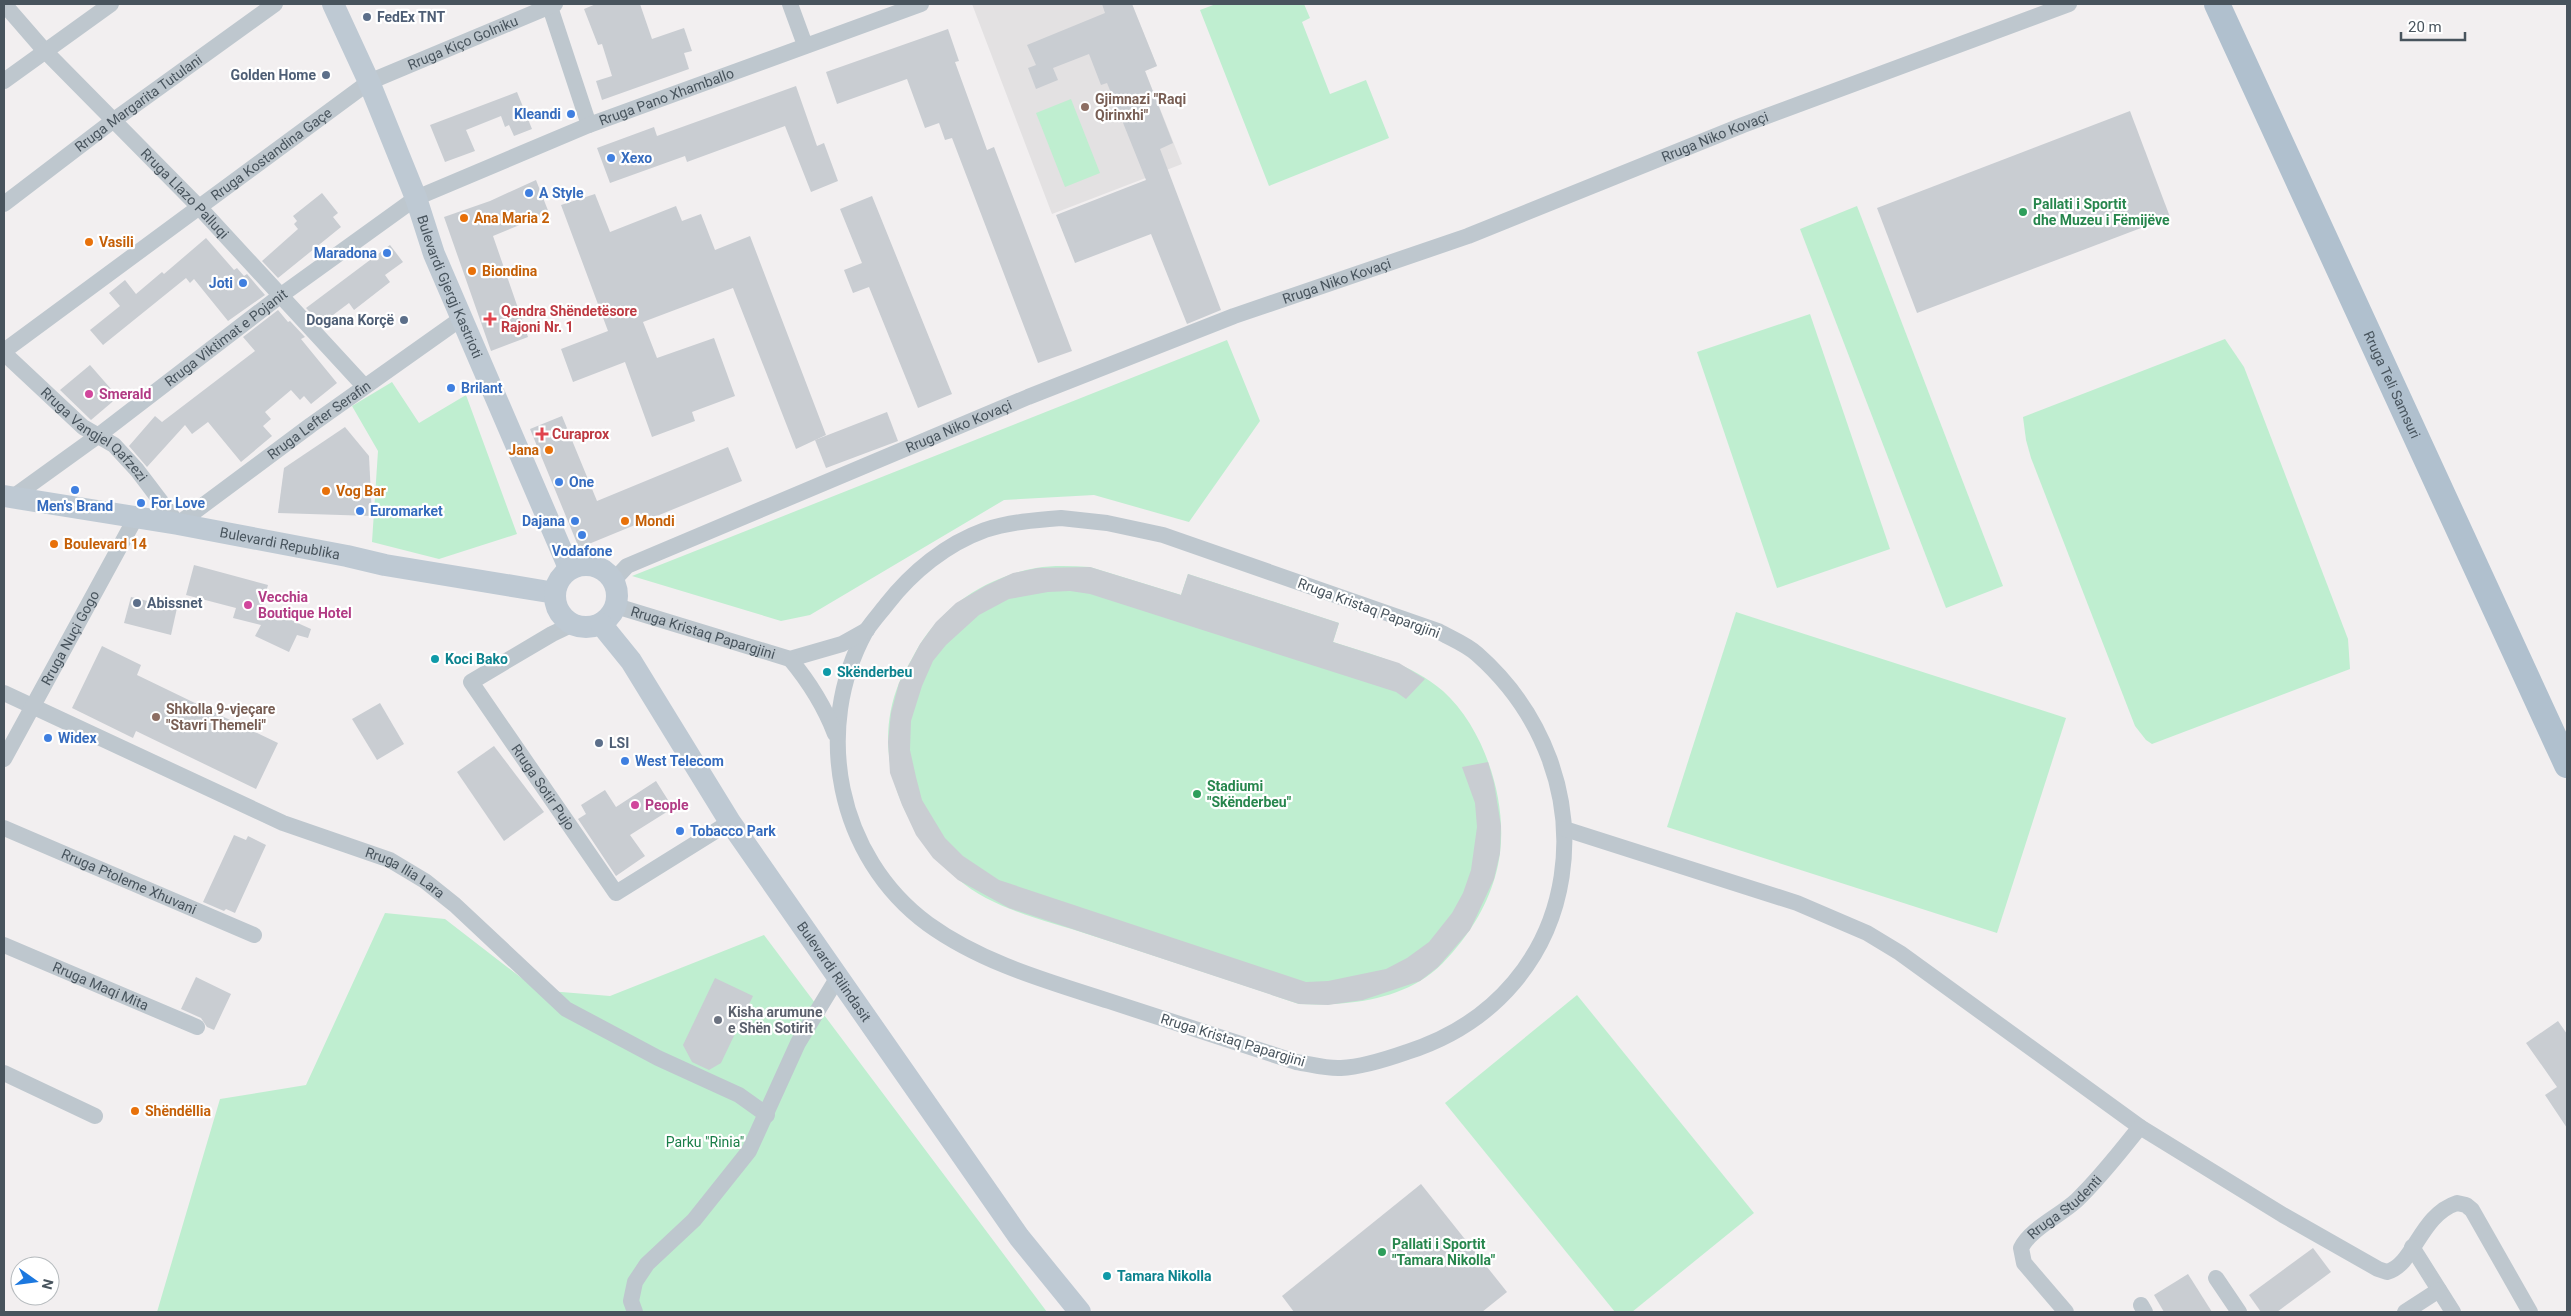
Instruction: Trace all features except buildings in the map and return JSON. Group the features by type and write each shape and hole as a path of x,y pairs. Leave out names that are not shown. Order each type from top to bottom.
{"main road":[{"name":"Bulevardi Gjergj Kastrioti","path":"333,4 369,82 416,198 434,254 570,568"},
{"name":"Rruga Teli Samsuri","path":"2217,4 2567,765"},
{"name":"Bulevardi Republika","path":"8,497 178,524 385,565 555,593"},
{"path":"589,564 607,572 614,580 617,589 616,606 609,617 601,624 592,627 573,624 559,612 555,593 562,575 570,568 589,564"},
{"name":"Bulevardi Rilindasit","path":"601,624 631,661 730,822 1019,1237 1080,1312"}],"street":[{"name":"Rruga Llazo Palluqi","path":"4,4 44,50 198,207 364,386"},
{"path":"4,81 44,50 111,4"},
{"name":"Rruga Margarita Tutulani","path":"4,204 114,120 275,4"},
{"path":"551,4 589,125"},
{"name":"Rruga Kiço Golniku","path":"369,82 551,4"},
{"path":"790,4 805,45"},
{"name":"Rruga Pano Xhamballo","path":"416,198 589,125 921,4"},
{"name":"Rruga Niko Kovaçi","path":"614,580 627,566 1028,397 1234,316 1468,236 1743,125 2070,4"},
{"name":"Rruga Kostandina Gaçe","path":"4,352 369,82"},
{"name":"Rruga Viktimat e Pojanit","path":"8,497 99,435 280,296 416,198"},
{"name":"Rruga Lefter Serafin","path":"178,524 364,386 462,318"},
{"name":"Rruga Vangjel Qafzezi","path":"4,352 83,427 114,445 137,470 178,524"},
{"name":"Rruga Nuçi Gogo","path":"4,759 136,518"},
{"name":"Rruga Kristaq Papargjini","path":"1061,518 1107,523 1163,536 1438,631 1476,653 1509,689 1536,727 1555,770 1565,816 1565,863 1555,908 1536,951 1508,989 1474,1020 1433,1044 1388,1058 1340,1068 1296,1062 1010,969 928,924 894,892 866,854 847,812 838,766 836,739 838,718 848,673 867,630 900,587 930,561 985,531 1022,520 1061,518"},
{"name":"Rruga Kristaq Papargjini","path":"616,606 790,659 842,644 867,630"},
{"name":"Rruga Sotir Pujo","path":"573,624 552,634 471,682 616,893 730,822"},
{"name":"Rruga Kristaq Papargjini","path":"790,659 813,687 826,709 836,739"},
{"name":"Rruga Ilia Lara","path":"4,693 283,822 390,860 425,881 455,905 566,1009 658,1058 739,1095 767,1115"},
{"name":"Rruga Ptoleme Xhuvani","path":"4,828 254,935"},
{"path":"1565,829 1797,903 1867,933 1900,954 2140,1127 2283,1215 2378,1269 2387,1272 2394,1270 2400,1265 2436,1214 2457,1203 2466,1205 2472,1210 2530,1312"},
{"name":"Rruga Maqi Mita","path":"4,945 197,1027"},
{"path":"635,1312 631,1301 636,1282 647,1264 694,1220 729,1179 749,1151 767,1115 798,1043 838,977"},
{"path":"4,1073 95,1116"},
{"name":"Rruga Studenti","path":"2066,1312 2024,1262 2021,1248 2028,1238 2075,1202 2096,1181 2140,1127"},
{"path":"2412,1246 2453,1312"},
{"path":"2216,1278 2239,1312"},
{"path":"2405,1312 2439,1290"}],"shaded area":[{"name":"Gjimnazi \"Raqi Qirinxhi\"","path":"972,4 1132,4 1157,66 1145,71 1182,164 1052,214"}],"green space":[{"path":"1216,4 1304,4 1310,18 1302,22 1330,94 1366,80 1389,138 1269,186 1200,10"},
{"path":"1071,99 1100,173 1065,187 1036,113"},
{"path":"1857,206 2003,586 1946,608 1800,229"},
{"path":"1810,314 1890,549 1777,588 1697,352"},
{"path":"2225,339 2244,367 2348,639 2350,669 2152,744 2146,740 2135,726 2031,458 2023,417"},
{"path":"1227,340 1260,421 1189,522 1094,495 1004,500 810,615 781,621 632,576"},
{"path":"392,382 419,423 466,395 517,534 439,559 372,542 378,451 352,406"},
{"name":"Stadiumi \"Skënderbeu\"","path":"1056,566 1090,567 1181,595 1188,574 1339,623 1333,642 1405,667 1431,682 1458,706 1481,744 1490,766 1500,810 1500,853 1491,889 1475,922 1461,942 1437,968 1426,977 1406,988 1377,998 1346,1003 1299,1004 1003,906 972,889 938,860 921,838 907,815 897,790 890,764 888,737 891,710 902,676 925,637 937,622 966,597 982,587 1017,572 1036,568"},
{"path":"1736,612 2066,718 1997,933 1667,827"},
{"name":"Parku \"Rinia\"","path":"385,913 445,919 537,990 610,996 764,935 1047,1312 157,1312 220,1099 306,1085"},
{"path":"1577,995 1754,1213 1632,1312 1615,1312 1445,1103"}],"place":[{"name":"FedEx TNT","path":"367,17"},
{"name":"Golden Home","path":"326,75"},
{"name":"Gjimnazi \"Raqi Qirinxhi\"","path":"1085,107"},
{"name":"Kleandi","path":"571,114"},
{"name":"Xexo","path":"611,158"},
{"name":"A Style","path":"529,193"},
{"name":"Pallati i Sportit dhe Muzeu i Fëmijëve","path":"2023,212"},
{"name":"Ana Maria 2","path":"464,218"},
{"name":"Vasili","path":"89,242"},
{"name":"Maradona","path":"387,253"},
{"name":"Biondina","path":"472,271"},
{"name":"Joti","path":"243,283"},
{"name":"Qendra Shëndetësore Rajoni Nr. 1","path":"490,319"},
{"name":"Dogana Korçë","path":"404,320"},
{"name":"Brilant","path":"451,388"},
{"name":"Smerald","path":"89,394"},
{"name":"Curaprox","path":"542,434"},
{"name":"Jana","path":"549,450"},
{"name":"One","path":"559,482"},
{"name":"Men's Brand","path":"75,490"},
{"name":"Vog Bar","path":"326,491"},
{"name":"For Love","path":"141,503"},
{"name":"Euromarket","path":"360,511"},
{"name":"Dajana","path":"575,521"},
{"name":"Mondi","path":"625,521"},
{"name":"Vodafone","path":"582,535"},
{"name":"Boulevard 14","path":"54,544"},
{"name":"Abissnet","path":"137,603"},
{"name":"Vecchia Boutique Hotel","path":"248,605"},
{"name":"Koci Bako","path":"435,659"},
{"name":"Skënderbeu","path":"827,672"},
{"name":"Shkolla 9-vjeçare \"Stavri Themeli\"","path":"156,717"},
{"name":"Widex","path":"48,738"},
{"name":"LSI","path":"599,743"},
{"name":"West Telecom","path":"625,761"},
{"name":"Stadiumi \"Skënderbeu\"","path":"1197,794"},
{"name":"People","path":"635,805"},
{"name":"Tobacco Park","path":"680,831"},
{"name":"Kisha arumune e Shën Sotirit","path":"718,1020"},
{"name":"Shëndëllia","path":"135,1111"},
{"name":"Pallati i Sportit \"Tamara Nikolla\"","path":"1382,1252"},
{"name":"Tamara Nikolla","path":"1107,1276"}]}
